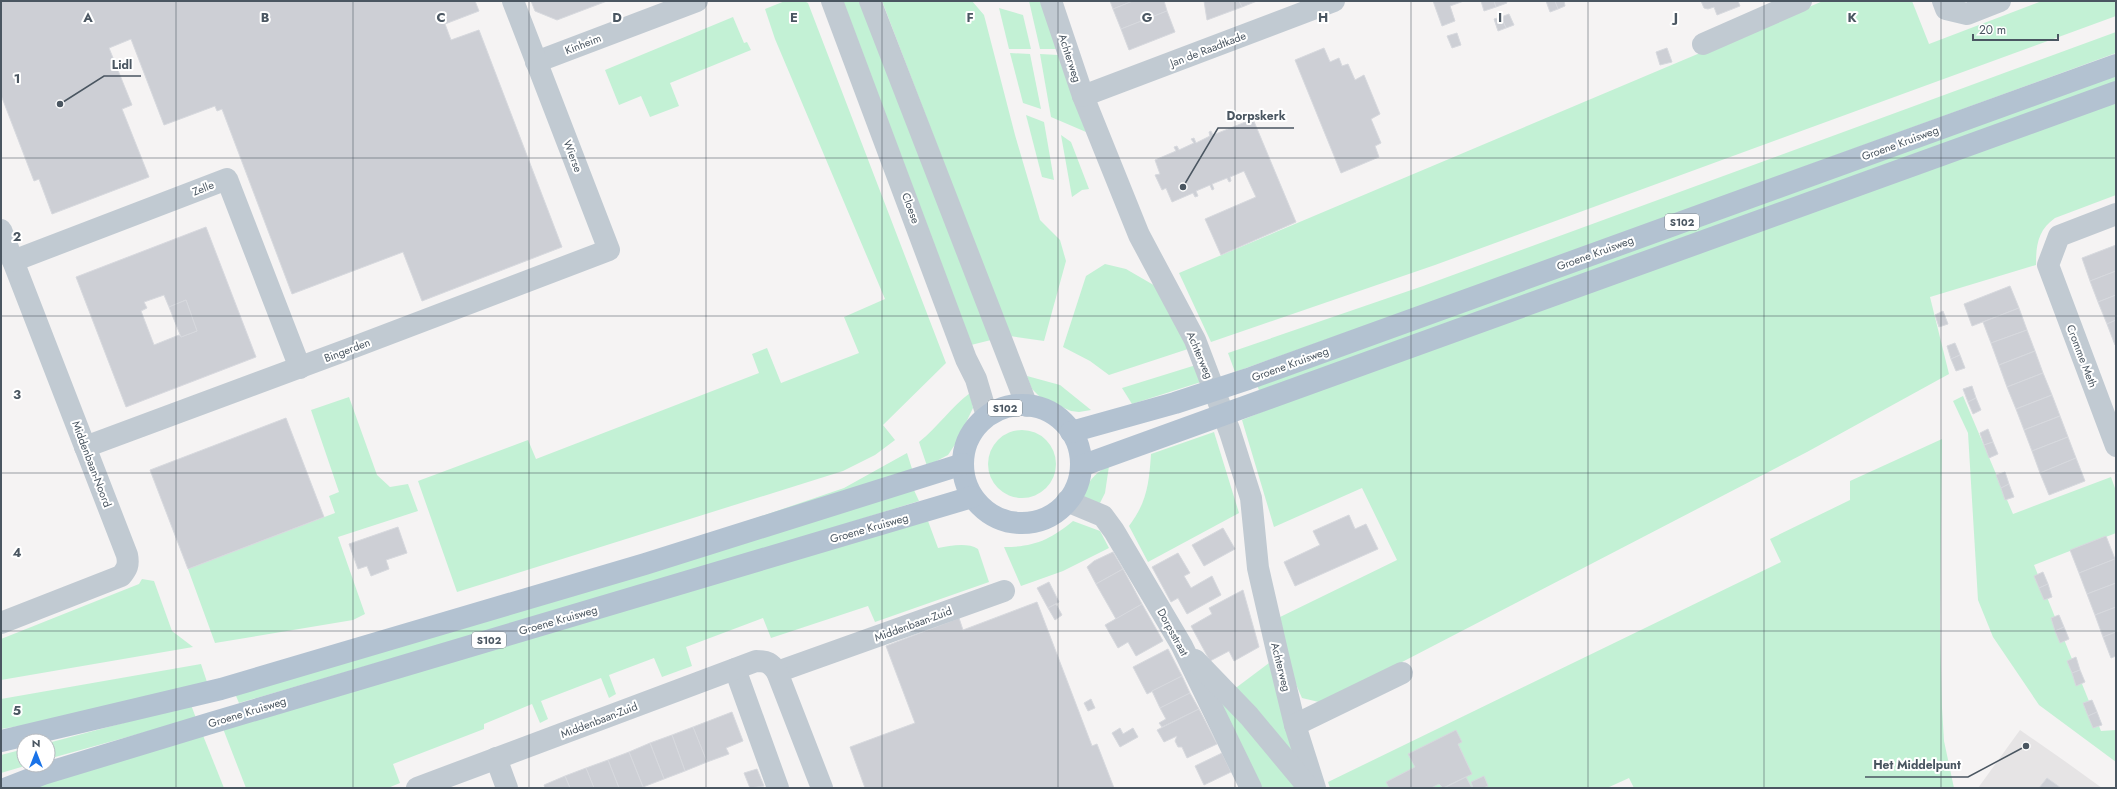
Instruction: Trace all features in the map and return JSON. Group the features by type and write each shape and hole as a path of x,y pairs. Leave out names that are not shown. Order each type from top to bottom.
{"main road":[{"name":"Groene Kruisweg","path":"1071,432 1175,403 1248,379 2116,65"},
{"name":"S102","path":"1081,466 2116,92"},
{"name":"S102","path":"1027,406 1047,411 1065,424 1071,432 1078,449 1081,466 1077,485 1068,501 1060,509 1040,520 1019,523 1008,521 987,512 972,496 965,481 963,464 964,450 969,437 987,416 1006,408 1027,406"},
{"name":"S102","path":"1,741 221,689 638,566 963,464"},
{"name":"Groene Kruisweg","path":"8,788 44,774 203,725 972,496"}],"street":[{"name":"Wierse","path":"513,1 609,250"},
{"name":"Kinheim","path":"536,62 697,1"},
{"name":"Cloese","path":"832,1 976,380 987,416"},
{"path":"870,1 1027,406"},
{"name":"Achterweg","path":"1051,1 1083,96 1139,235 1195,340 1230,432 1251,498 1258,568 1295,726 1315,788"},
{"name":"Jan de Raadtkade","path":"1083,96 1334,1"},
{"path":"1704,44 1801,1"},
{"path":"1943,1 1946,10 1967,14 2000,1"},
{"name":"Zelle","path":"13,260 227,179 300,368"},
{"name":"Cromme Meth","path":"2116,214 2059,236 2048,265 2116,446"},
{"name":"Middenbaan-Noord","path":"1,230 127,555 128,563 127,570 121,576 1,623"},
{"name":"Bingerden","path":"84,447 300,368 609,250"},
{"name":"Dorpsstraat","path":"1068,501 1103,516 1114,531 1182,646 1251,788"},
{"name":"Middenbaan-Zuid","path":"417,788 756,661 766,661 772,664 777,672 1004,592"},
{"path":"1182,646 1249,716 1309,788"},
{"path":"735,669 778,788"},
{"path":"777,672 822,788"},
{"path":"1295,726 1402,673"},
{"path":"496,758 507,788"}],"shaded area":[{"path":"2020,730 2066,762 2102,788 1978,788"}],"green space":[{"path":"785,1 804,1 808,3 946,363 883,425 895,440 875,455 843,471 457,592 418,481 528,440 536,459 759,373 752,354 767,348 781,383 859,353 844,317 885,299 775,39 765,9"},
{"path":"840,1 862,1 991,340 971,345"},
{"path":"882,1 972,1 984,15 1015,135 1040,220 1060,240 1066,261 1044,341 1010,336"},
{"path":"1029,1 1042,1 1056,49 1040,49"},
{"path":"1823,1 1912,1 1929,44 2042,1 2116,1 2116,16 1435,265 1211,342 1179,273"},
{"path":"999,8 1023,15 1031,49 1009,49"},
{"path":"733,17 744,43 747,42 751,50 670,83 679,106 650,117 641,96 619,105 605,70"},
{"path":"2116,32 2116,53 1505,276 1235,372 1228,353 1423,286"},
{"path":"1010,53 1030,54 1041,109 1023,103"},
{"path":"1040,54 1058,55 1086,132 1051,117"},
{"path":"2116,71 2116,83 1260,393 1257,385"},
{"path":"2116,100 2116,195 2055,218 2049,223 2039,238 2036,265 1930,297 1949,374 1807,452 1323,703 1302,698 1291,673 1278,618 1397,560 1362,488 1274,527 1242,420 1291,400"},
{"path":"1026,115 1044,122 1054,180 1042,177"},
{"path":"1061,135 1071,142 1089,189 1082,190 1072,197"},
{"path":"1105,264 1126,269 1157,287 1188,349 1109,375 1090,361 1063,347 1086,276"},
{"path":"1196,365 1201,382 1132,404 1122,388"},
{"path":"1027,376 1060,385 1091,410 1079,412 1071,411 1041,398 1032,389"},
{"path":"970,393 973,408 956,443 948,455 927,466 919,442"},
{"path":"1963,396 2013,514 2111,477 2116,491 2116,533 2034,565 2101,731 2116,730 2116,762 2039,705 1993,637 1978,600 1968,433 1953,401"},
{"path":"349,397 377,475 390,487 408,484 418,511 338,537 365,614 353,620 215,643 188,569 335,513 329,496 339,492 311,410"},
{"path":"1022,430 1035,433 1046,440 1053,451 1056,464 1053,477 1046,488 1035,495 1022,498 1009,495 998,488 991,477 988,464 991,451 998,440 1009,433"},
{"path":"1214,432 1239,513 1148,562 1129,526 1140,509 1146,492 1151,454"},
{"path":"1942,439 1940,626 1942,708 1944,741 1954,788 1634,788 1629,778 1607,788 1330,788 1328,782 1781,562 1770,539 1850,500 1850,481"},
{"path":"907,453 913,472 683,543 844,488"},
{"path":"1109,466 1105,493 1100,503 1081,498 1095,475"},
{"path":"913,488 919,501 706,567 239,703 233,689"},
{"path":"928,521 938,548 964,545 978,549 989,582 875,622 868,606 771,638 763,618 686,647 692,666 662,677 654,658 609,675 616,694 609,698 601,678 541,701 548,719 540,723 532,704 484,724 484,729 393,764 400,783 388,788 246,788 222,726 834,547"},
{"path":"1073,521 1100,531 1109,548 1063,571 1021,586 1004,547 1024,546 1049,538"},
{"path":"142,579 154,581 172,631 193,647 1,680 1,639 139,584"},
{"path":"1269,663 1297,763 1233,690"},
{"path":"201,664 207,682 50,721 1,729 1,699"},
{"path":"1215,692 1297,788 1261,788"},
{"path":"191,705 196,718 56,757 56,741"},
{"path":"202,733 224,788 32,788"},
{"path":"16,751 16,769 1,773 1,755"}],"building":[{"path":"1,1 475,1 479,11 445,24 451,40 479,30 562,247 422,301 403,252 292,294 222,109 217,111 215,106 164,125 131,39 109,48 132,105 122,109 149,177 52,214 39,179 34,181 1,95"},
{"path":"531,1 607,1 557,20 535,11"},
{"path":"1110,1 1133,1 1113,9"},
{"path":"1133,1 1164,1 1167,11 1121,29 1113,9"},
{"path":"1204,1 1239,1 1242,7 1207,20"},
{"path":"1239,1 1257,1 1242,7"},
{"path":"1433,1 1464,1 1450,6 1455,21 1442,26"},
{"path":"1481,1 1494,1 1496,7 1484,11"},
{"path":"1494,1 1506,1 1507,3 1496,7"},
{"path":"1546,1 1555,1 1558,9 1550,12"},
{"path":"1555,1 1564,1 1565,6 1558,9"},
{"path":"1701,1 1738,1 1740,6 1717,15 1714,7 1708,9 1704,8"},
{"path":"1167,11 1175,32 1129,50 1121,29"},
{"path":"1509,14 1514,25 1506,28 1501,17"},
{"path":"1501,17 1506,28 1498,31 1494,19"},
{"path":"1457,33 1461,45 1452,48 1447,36"},
{"path":"1324,48 1330,62 1339,58 1342,66 1348,64 1355,80 1364,75 1380,114 1371,119 1381,143 1375,146 1379,157 1341,173 1295,60"},
{"path":"1667,48 1672,62 1660,65 1656,52"},
{"path":"1253,119 1296,222 1221,255 1205,219 1256,197 1244,171 1230,177 1231,181 1229,182 1227,178 1212,184 1214,189 1212,190 1210,185 1196,191 1198,196 1195,197 1193,193 1172,202 1166,188 1162,190 1155,175 1160,174 1155,160 1176,151 1174,147 1177,146 1179,150 1194,143 1191,139 1194,138 1196,143 1210,136 1209,132 1211,131 1213,135"},
{"path":"206,227 256,357 126,407 76,277","holes":["164,295 169,307 186,300 197,331 181,337 179,335 154,345 141,311 147,308 144,302"]},
{"path":"2116,245 2116,271 2090,281 2082,258"},
{"path":"2116,271 2116,295 2098,302 2090,281"},
{"path":"2010,286 2019,308 1972,326 1964,304"},
{"path":"2116,295 2116,320 2107,324 2098,302"},
{"path":"186,300 197,331 181,337 169,307"},
{"path":"2019,308 2027,330 1991,343 1983,322"},
{"path":"1943,311 1948,324 1939,327 1935,315"},
{"path":"2116,320 2116,344 2115,345 2107,324"},
{"path":"2027,330 2035,351 1999,365 1991,343"},
{"path":"1955,343 1960,355 1951,359 1947,346"},
{"path":"2035,351 2043,373 2007,387 1999,365"},
{"path":"1960,355 1965,368 1956,371 1951,359"},
{"path":"2043,373 2052,395 2016,409 2007,387"},
{"path":"1972,386 1976,398 1968,402 1963,389"},
{"path":"2052,395 2060,416 2024,430 2016,409"},
{"path":"1976,398 1981,410 1973,414 1968,402"},
{"path":"2060,416 2068,437 2032,451 2024,430"},
{"path":"286,418 324,517 188,569 150,470"},
{"path":"1988,429 1993,442 1984,445 1980,433"},
{"path":"2068,437 2076,458 2040,473 2032,451"},
{"path":"1993,442 1998,454 1989,458 1984,445"},
{"path":"2076,458 2085,481 2049,495 2040,473"},
{"path":"2005,472 2009,484 2001,488 1996,475"},
{"path":"2009,484 2014,497 2005,500 2001,488"},
{"path":"1349,515 1355,529 1366,524 1378,549 1295,586 1284,562 1320,545 1313,531"},
{"path":"398,527 407,553 386,560 389,569 371,576 367,566 358,569 349,544"},
{"path":"1223,528 1235,549 1204,566 1192,545"},
{"path":"2106,536 2115,559 2079,573 2070,550"},
{"path":"1113,552 1123,569 1096,584 1087,567 1094,561"},
{"path":"1178,553 1190,573 1184,576 1191,588 1212,576 1221,595 1187,614 1178,598 1171,602 1152,567"},
{"path":"2115,559 2116,583 2087,594 2079,573"},
{"path":"1123,569 1142,604 1116,619 1096,584"},
{"path":"2043,572 2048,584 2039,588 2034,576"},
{"path":"1049,582 1059,602 1048,608 1037,588"},
{"path":"2116,583 2116,607 2095,615 2087,594"},
{"path":"2048,584 2052,597 2044,600 2039,588"},
{"path":"1243,590 1259,647 1234,661 1229,651 1210,661 1191,626 1212,614 1209,608"},
{"path":"1037,602 1092,746 1097,744 1114,788 865,788 850,747 915,723 886,646 959,618 963,630"},
{"path":"1056,604 1062,615 1055,620 1048,608"},
{"path":"1142,604 1163,641 1136,656 1128,642 1118,648 1105,625"},
{"path":"2116,607 2116,632 2103,637 2095,615"},
{"path":"2059,615 2064,627 2055,631 2051,618"},
{"path":"2064,627 2069,639 2060,643 2055,631"},
{"path":"2116,632 2116,656 2111,658 2103,637"},
{"path":"1168,649 1182,676 1147,694 1133,667"},
{"path":"2076,657 2080,670 2072,673 2067,661"},
{"path":"2080,670 2085,682 2076,686 2072,673"},
{"path":"1182,676 1190,693 1160,708 1152,691"},
{"path":"1190,693 1199,709 1162,727 1159,723 1166,719 1160,708"},
{"path":"1091,699 1095,708 1088,711 1084,703"},
{"path":"2092,700 2097,712 2088,716 2083,703"},
{"path":"1199,709 1217,744 1187,758 1182,747 1178,747 1175,741 1177,736 1164,742 1157,730"},
{"path":"732,712 743,741 726,748 729,754 707,762 693,727"},
{"path":"2097,712 2102,725 2093,728 2088,716"},
{"path":"693,727 707,762 685,771 672,735"},
{"path":"1120,728 1123,734 1133,728 1138,737 1120,747 1112,733"},
{"path":"1456,730 1462,742 1458,744 1472,774 1443,788 1439,784 1431,788 1389,788 1386,782 1415,767 1408,754"},
{"path":"672,735 685,771 664,779 650,743"},
{"path":"650,743 664,779 643,787 629,752"},
{"path":"629,752 643,787 619,788 608,760"},
{"path":"1222,753 1231,772 1204,785 1195,766"},
{"path":"608,760 619,788 594,788 586,768"},
{"path":"586,768 594,788 570,788 565,776"},
{"path":"757,769 764,786 750,788 744,773"},
{"path":"565,776 570,788 545,788 544,785"},
{"path":"1484,776 1488,786 1483,788 1473,788 1471,782"},
{"path":"1466,777 1472,788 1444,788"},
{"path":"2047,778 2061,788 2039,788"}],"place":[{"name":"Lidl","path":"60,104"},
{"name":"Dorpskerk","path":"1183,187"},
{"name":"Het Middelpunt","path":"2026,746"}]}
